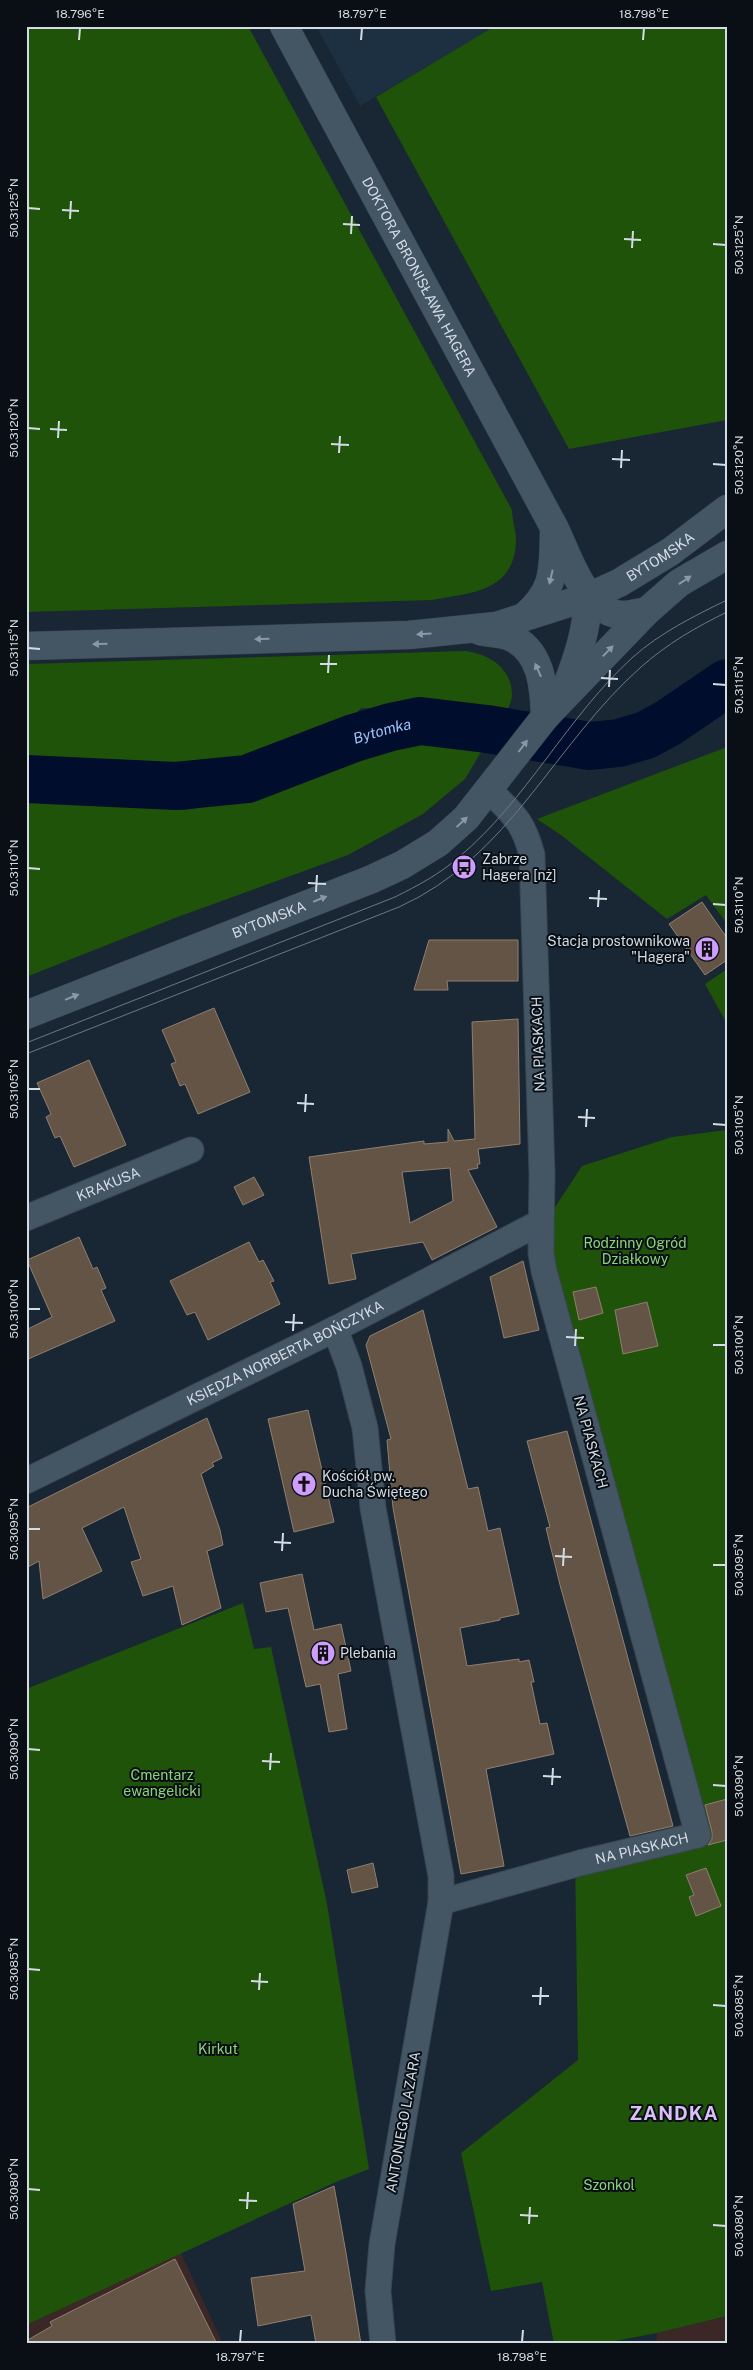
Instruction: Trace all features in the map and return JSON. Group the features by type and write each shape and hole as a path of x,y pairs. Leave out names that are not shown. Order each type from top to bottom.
{"street":[{"name":"DOKTORA BRONISŁAWA HAGERA","path":"284,26 555,529 588,597"},
{"name":"BYTOMSKA","path":"26,646 409,635 473,630 522,619 588,597 648,567 727,509"},
{"path":"522,619 538,605 548,591 553,568 555,529"},
{"name":"BYTOMSKA","path":"26,1015 372,878 402,865 438,843 466,818 554,708 647,611 679,583 727,555"},
{"path":"588,597 605,611 624,615 647,611"},
{"name":"BYTOMSKA","path":"554,708 582,646 587,620 588,597"},
{"name":"BYTOMSKA","path":"473,630 509,636 525,648 540,669 544,688 554,708"},
{"name":"NA PIASKACH","path":"441,1902 580,1863 698,1835 544,1272 541,1222 542,1174 532,855 526,832 495,784"},
{"name":"KRAKUSA","path":"26,1218 191,1150"},
{"name":"KSIĘDZA NORBERTA BOŃCZYKA","path":"26,1481 335,1329 541,1222"},
{"name":"ANTONIEGO LAZARA","path":"335,1329 349,1366 364,1428 373,1508 441,1876 441,1902 382,2244 378,2291 383,2344"}],"shaded area":[{"path":"316,26 495,26 360,106"},
{"path":"181,2253 223,2344 33,2344 26,2325"},
{"path":"727,2316 727,2344 656,2344 657,2333"}],"green space":[{"path":"26,26 248,26 512,510 516,540 514,557 508,570 499,580 475,592 432,600 26,612"},
{"path":"495,26 727,26 727,420 569,449 376,97"},
{"path":"465,651 490,659 498,664 508,677 512,695 506,713 361,708 331,740 271,763 191,775 93,774 26,768 26,664"},
{"path":"392,736 484,747 465,779 423,814 348,855 175,918 26,977 26,796 185,810 273,795 317,776"},
{"path":"727,747 727,924 706,895 667,919 561,835 537,819"},
{"path":"727,969 727,1024 705,984"},
{"path":"727,1130 727,2316 657,2333 599,2344 554,2344 542,2282 491,2291 461,2153 578,2060 575,1856 702,1826 536,1236 582,1166 672,1137"},
{"path":"243,1603 254,1649 271,1647 327,1904 369,2169 336,2182 26,2325 26,1689"}],"building":[{"name":"Stacja prostownikowa \"Hagera\"","path":"702,902 727,938 727,960 705,975 669,924"},
{"path":"429,940 518,940 518,981 447,981 448,990 414,990"},
{"path":"214,1008 250,1092 198,1114 185,1084 180,1086 171,1064 176,1062 162,1030"},
{"path":"518,1019 520,1144 478,1149 480,1164 477,1164 478,1168 468,1170 497,1227 432,1260 423,1242 351,1254 356,1279 329,1284 309,1157 424,1141 424,1144 448,1142 448,1129 454,1141 475,1139 472,1022","holes":["450,1168 453,1201 410,1223 402,1172"]},
{"path":"89,1060 126,1145 74,1167 60,1136 55,1138 46,1117 51,1114 37,1083"},
{"path":"254,1177 264,1195 243,1205 234,1187"},
{"path":"79,1237 93,1269 97,1267 106,1288 101,1290 115,1321 26,1360 26,1330 52,1317 27,1260"},
{"path":"249,1242 259,1262 263,1260 274,1281 270,1282 280,1304 208,1340 195,1312 187,1315 170,1281"},
{"path":"523,1261 539,1330 504,1338 490,1277"},
{"path":"596,1287 603,1313 579,1320 573,1292"},
{"path":"647,1302 658,1346 623,1354 615,1310"},
{"path":"423,1310 468,1489 478,1487 488,1531 500,1528 519,1614 460,1628 467,1666 519,1659 519,1662 529,1660 534,1682 531,1682 540,1724 547,1723 554,1754 486,1769 504,1866 461,1874 393,1508 387,1440 391,1439 366,1345 370,1336"},
{"name":"Kościół pw. Ducha Świętego","path":"308,1410 334,1522 294,1532 268,1419"},
{"path":"207,1418 222,1458 212,1463 214,1466 201,1474 220,1530 223,1545 207,1551 221,1608 182,1625 173,1586 143,1596 131,1562 141,1559 124,1507 82,1528 102,1571 43,1599 39,1561 26,1568 26,1508"},
{"path":"567,1431 673,1826 630,1836 560,1585 546,1528 550,1527 527,1441"},
{"path":"302,1574 314,1630 341,1624 351,1671 338,1674 347,1729 329,1732 320,1684 306,1687 288,1608 266,1612 260,1583"},
{"path":"727,1799 727,1840 708,1845 712,1839 712,1832 705,1805"},
{"path":"373,1863 378,1887 352,1893 347,1870"},
{"path":"706,1868 721,1906 696,1916 689,1897 694,1895 686,1875"},
{"path":"334,2186 361,2344 316,2344 311,2315 258,2326 251,2278 305,2271 293,2204"},
{"path":"175,2259 217,2344 26,2344 26,2341 52,2326 50,2322"}],"waterway":[{"name":"Bytomka","path":"26,779 176,786 247,779 354,738 420,721 487,729 590,746 619,743 646,735 668,723 727,683"}],"tram line":[{"path":"26,1043 395,897 436,874 459,857 506,810 609,680 633,657 666,633 727,600"},
{"path":"26,1054 399,907 438,885 471,859 501,829 610,697 641,667 682,636 727,612"}],"place":[{"name":"Zabrze Hagera [nż]","path":"464,867"},
{"name":"Stacja prostownikowa \"Hagera\"","path":"707,949"},
{"name":"Kościół pw. Ducha Świętego","path":"304,1484"},
{"name":"Plebania","path":"323,1653"}],"district":[{"name":"ZANDKA","path":"674,2113"}],"park label":[{"name":"Rodzinny Ogród Działkowy","path":"635,1252"},
{"name":"Cmentarz ewangelicki","path":"162,1784"},
{"name":"Kirkut","path":"218,2049"},
{"name":"Szonkol","path":"609,2185"}]}
